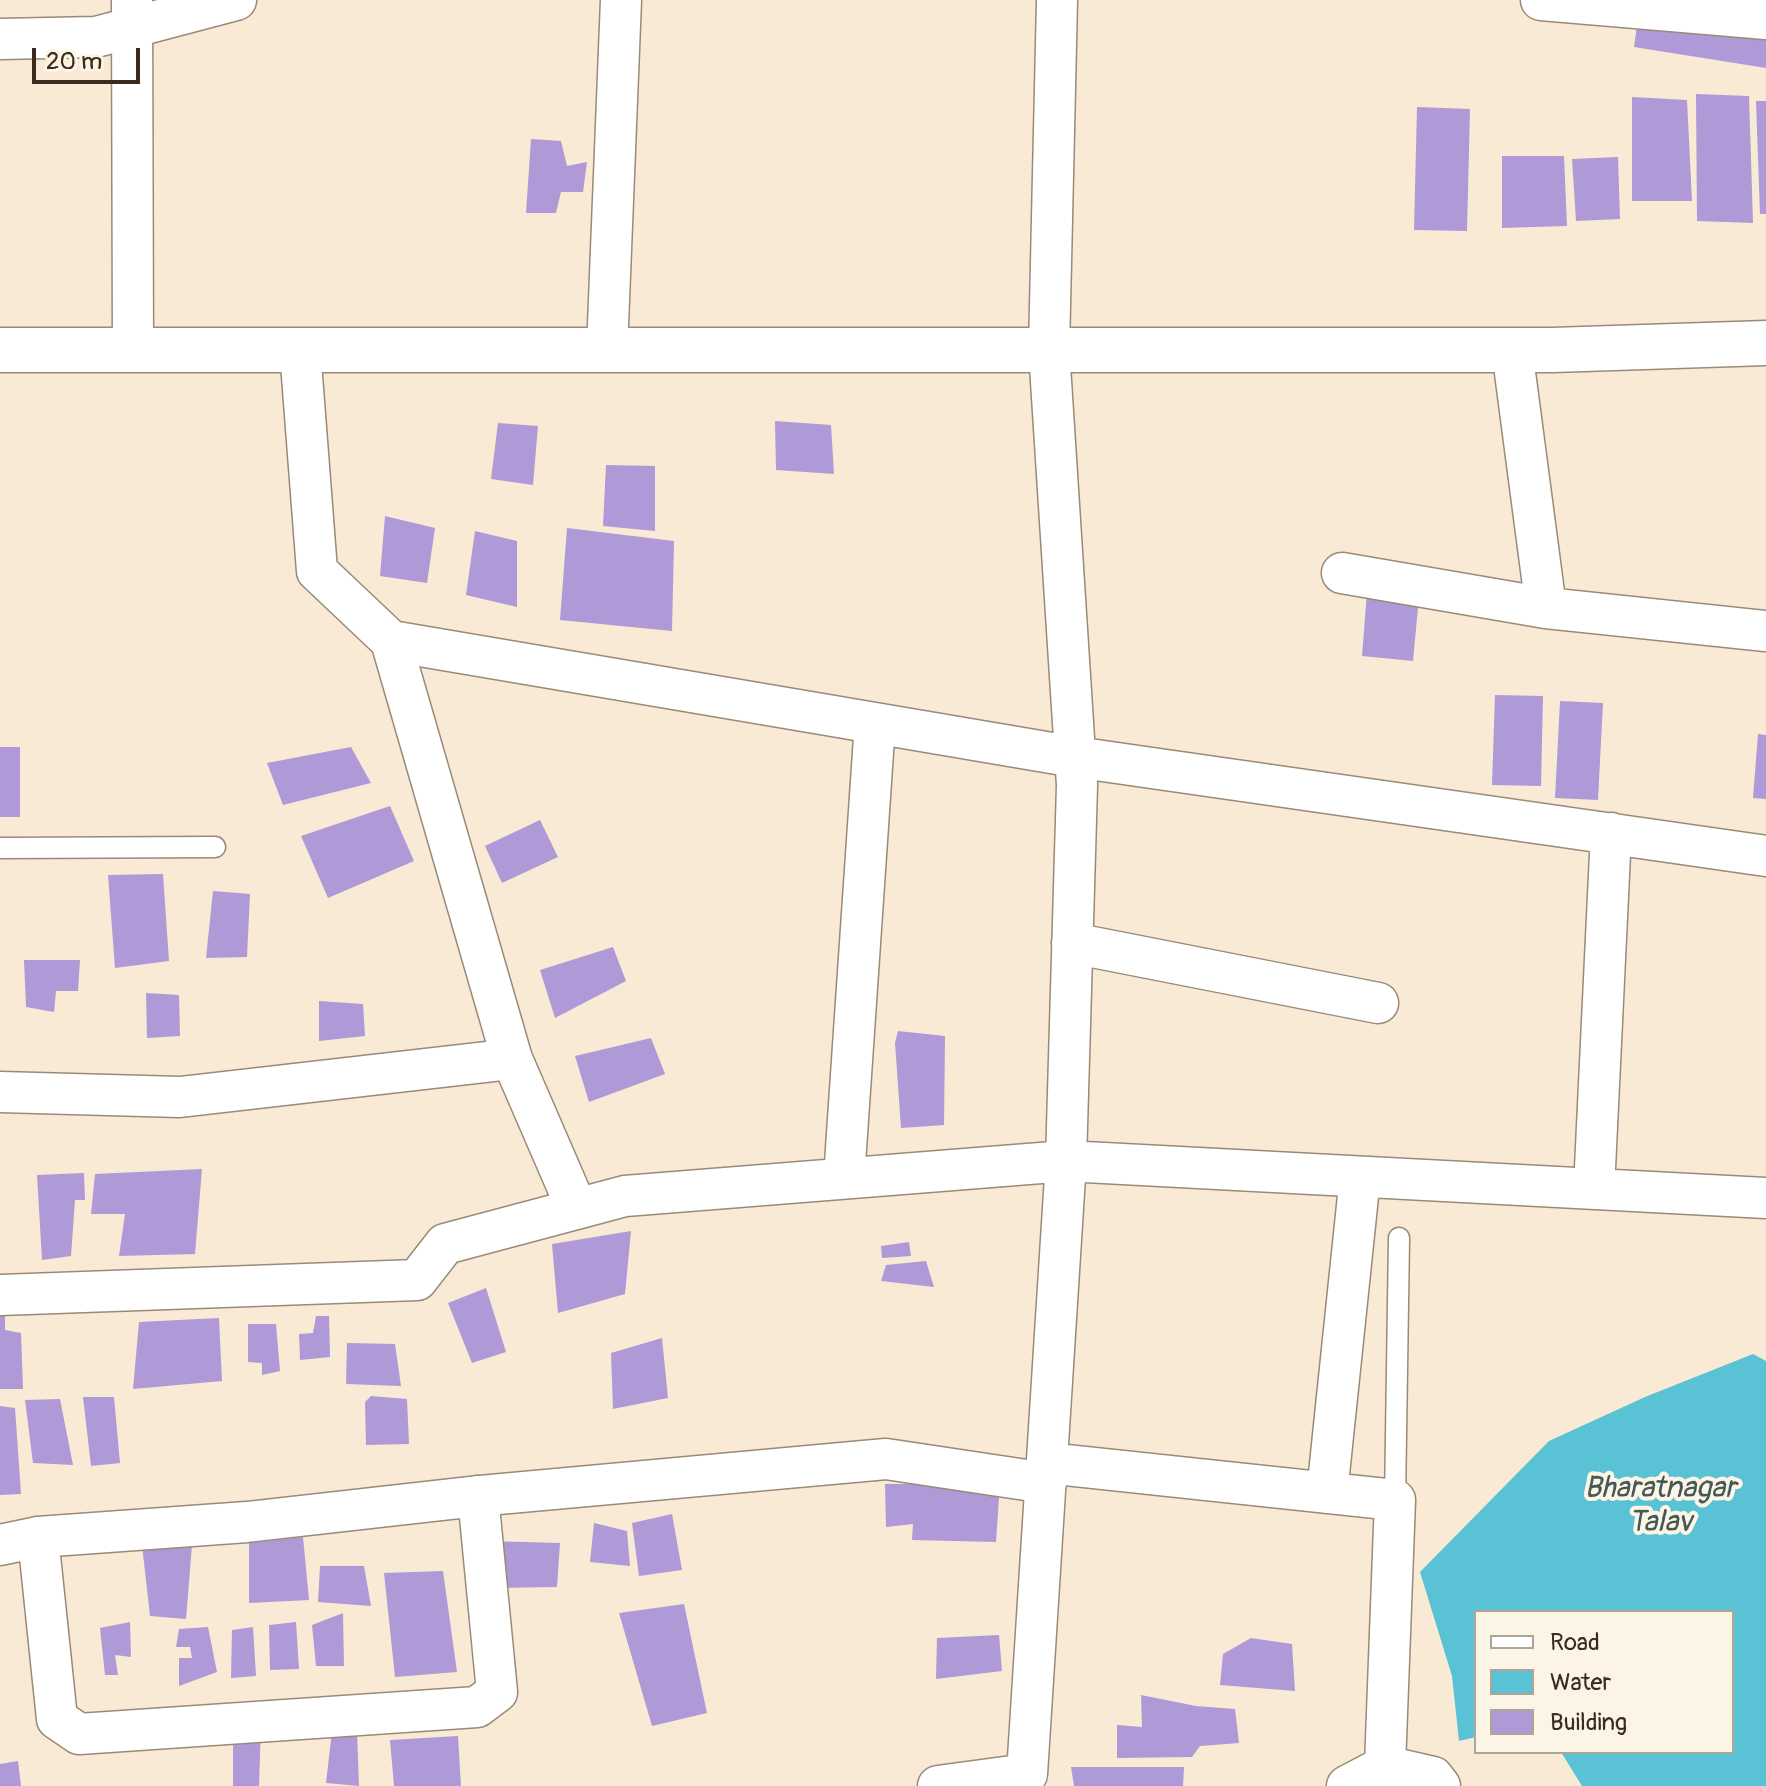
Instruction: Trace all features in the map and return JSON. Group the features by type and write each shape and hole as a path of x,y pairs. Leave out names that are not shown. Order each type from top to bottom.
{"street":[{"path":"0,39 96,37 132,14 236,0"},
{"path":"607,350 621,0"},
{"path":"938,1786 1027,1774 1066,1161 1072,943 1075,757 1049,350 1057,0"},
{"path":"1541,0 1766,19"},
{"path":"132,14 133,350"},
{"path":"0,350 1512,350 1766,343"},
{"path":"300,350 317,571 391,641 512,1059 577,1209"},
{"path":"1512,350 1546,608"},
{"path":"1342,573 1546,608 1766,631"},
{"path":"391,641 1075,757 1766,856"},
{"path":"844,1178 875,723"},
{"path":"1594,1189 1611,833"},
{"path":"1072,943 1378,1003"},
{"path":"0,1092 180,1097 512,1059"},
{"path":"0,1295 417,1280 445,1244 625,1196 1066,1161 1766,1198"},
{"path":"1327,1493 1360,1177"},
{"path":"478,1496 497,1692 477,1707 79,1734 57,1719 19,1541 247,1522 478,1496 886,1459 1395,1500 1385,1766"},
{"path":"1347,1786 1385,1766 1433,1777 1440,1786"}],"lane":[{"path":"0,848 215,847"},
{"path":"1395,1500 1399,1238"}],"water":[{"name":"Bharatnagar Talav","path":"1753,1354 1766,1361 1766,1786 1582,1786 1562,1754 1734,1754 1734,1610 1474,1610 1474,1737 1459,1741 1452,1676 1420,1572 1549,1441 1645,1397"}],"building":[{"path":"1639,11 1766,29 1766,68 1634,47"},
{"path":"1696,94 1749,96 1753,223 1697,221"},
{"path":"1632,97 1687,100 1692,201 1632,201"},
{"path":"1756,101 1766,101 1766,214 1760,214"},
{"path":"1417,107 1470,109 1467,231 1414,230"},
{"path":"531,139 561,141 567,166 587,162 583,192 561,192 556,213 526,213"},
{"path":"1502,156 1564,156 1567,226 1502,228"},
{"path":"1618,157 1620,219 1576,221 1572,159"},
{"path":"775,421 831,425 834,474 776,470"},
{"path":"498,423 538,426 533,485 491,479"},
{"path":"606,465 655,466 655,531 603,526"},
{"path":"385,516 435,528 427,583 380,576"},
{"path":"567,528 674,541 672,631 560,620"},
{"path":"475,531 517,541 517,607 466,595"},
{"path":"1367,592 1419,597 1413,661 1362,656"},
{"path":"1495,695 1543,696 1541,786 1492,785"},
{"path":"1560,701 1603,703 1598,800 1555,798"},
{"path":"1758,734 1766,735 1766,799 1753,798"},
{"path":"0,747 20,747 20,817 0,817"},
{"path":"351,747 371,783 283,805 267,763"},
{"path":"390,806 414,861 328,898 301,836"},
{"path":"540,820 558,857 502,883 485,846"},
{"path":"163,874 169,961 115,968 108,875"},
{"path":"213,891 250,894 247,957 206,958"},
{"path":"613,947 626,981 555,1018 540,970"},
{"path":"24,960 80,960 78,991 56,991 54,1012 26,1007"},
{"path":"146,993 179,995 180,1036 147,1038"},
{"path":"319,1001 363,1004 365,1036 319,1041"},
{"path":"898,1031 945,1036 944,1125 901,1128 895,1043"},
{"path":"651,1038 665,1074 589,1102 575,1056"},
{"path":"202,1169 195,1254 119,1256 125,1214 91,1214 95,1174"},
{"path":"84,1173 85,1200 75,1200 71,1256 42,1260 37,1175"},
{"path":"631,1231 625,1294 558,1313 552,1244"},
{"path":"909,1242 911,1256 882,1258 881,1246"},
{"path":"926,1261 934,1287 881,1281 886,1265"},
{"path":"486,1288 506,1352 472,1363 448,1303"},
{"path":"5,1307 5,1330 21,1333 23,1389 0,1389 0,1308"},
{"path":"316,1316 329,1316 330,1357 300,1360 299,1334 313,1333"},
{"path":"219,1318 222,1381 133,1389 139,1322"},
{"path":"248,1324 276,1324 280,1371 262,1375 262,1363 248,1362"},
{"path":"662,1338 668,1398 613,1409 611,1353"},
{"path":"347,1343 395,1344 401,1386 346,1384"},
{"path":"371,1396 407,1399 409,1444 366,1445 365,1402"},
{"path":"83,1397 114,1397 120,1463 91,1466"},
{"path":"60,1399 73,1465 33,1463 25,1400"},
{"path":"0,1406 15,1408 21,1494 0,1495"},
{"path":"1000,1483 996,1542 912,1540 913,1524 886,1527 885,1484"},
{"path":"672,1514 682,1570 639,1576 632,1523"},
{"path":"594,1523 627,1531 630,1566 590,1562"},
{"path":"303,1537 309,1600 249,1603 249,1543"},
{"path":"486,1541 560,1543 557,1587 492,1588"},
{"path":"142,1545 192,1545 186,1619 150,1616"},
{"path":"320,1566 364,1566 371,1606 318,1602"},
{"path":"443,1571 457,1672 395,1677 384,1573"},
{"path":"684,1604 707,1713 652,1726 619,1613"},
{"path":"343,1613 344,1666 316,1666 312,1625"},
{"path":"130,1622 131,1657 115,1655 118,1675 105,1675 100,1628"},
{"path":"296,1622 299,1669 270,1670 269,1625"},
{"path":"208,1627 217,1672 179,1686 179,1658 192,1658 190,1647 176,1647 179,1629"},
{"path":"253,1627 256,1676 231,1678 232,1630"},
{"path":"999,1635 1002,1671 936,1679 937,1638"},
{"path":"1251,1638 1292,1644 1295,1691 1220,1685 1223,1654"},
{"path":"1141,1695 1196,1706 1235,1709 1239,1743 1200,1746 1192,1757 1117,1758 1117,1725 1142,1727"},
{"path":"261,1725 259,1786 233,1786 233,1728"},
{"path":"357,1730 359,1786 326,1783 332,1731"},
{"path":"458,1736 461,1786 394,1786 390,1740"},
{"path":"18,1761 21,1786 0,1786 0,1764"},
{"path":"1071,1767 1184,1767 1183,1786 1074,1786"}]}
